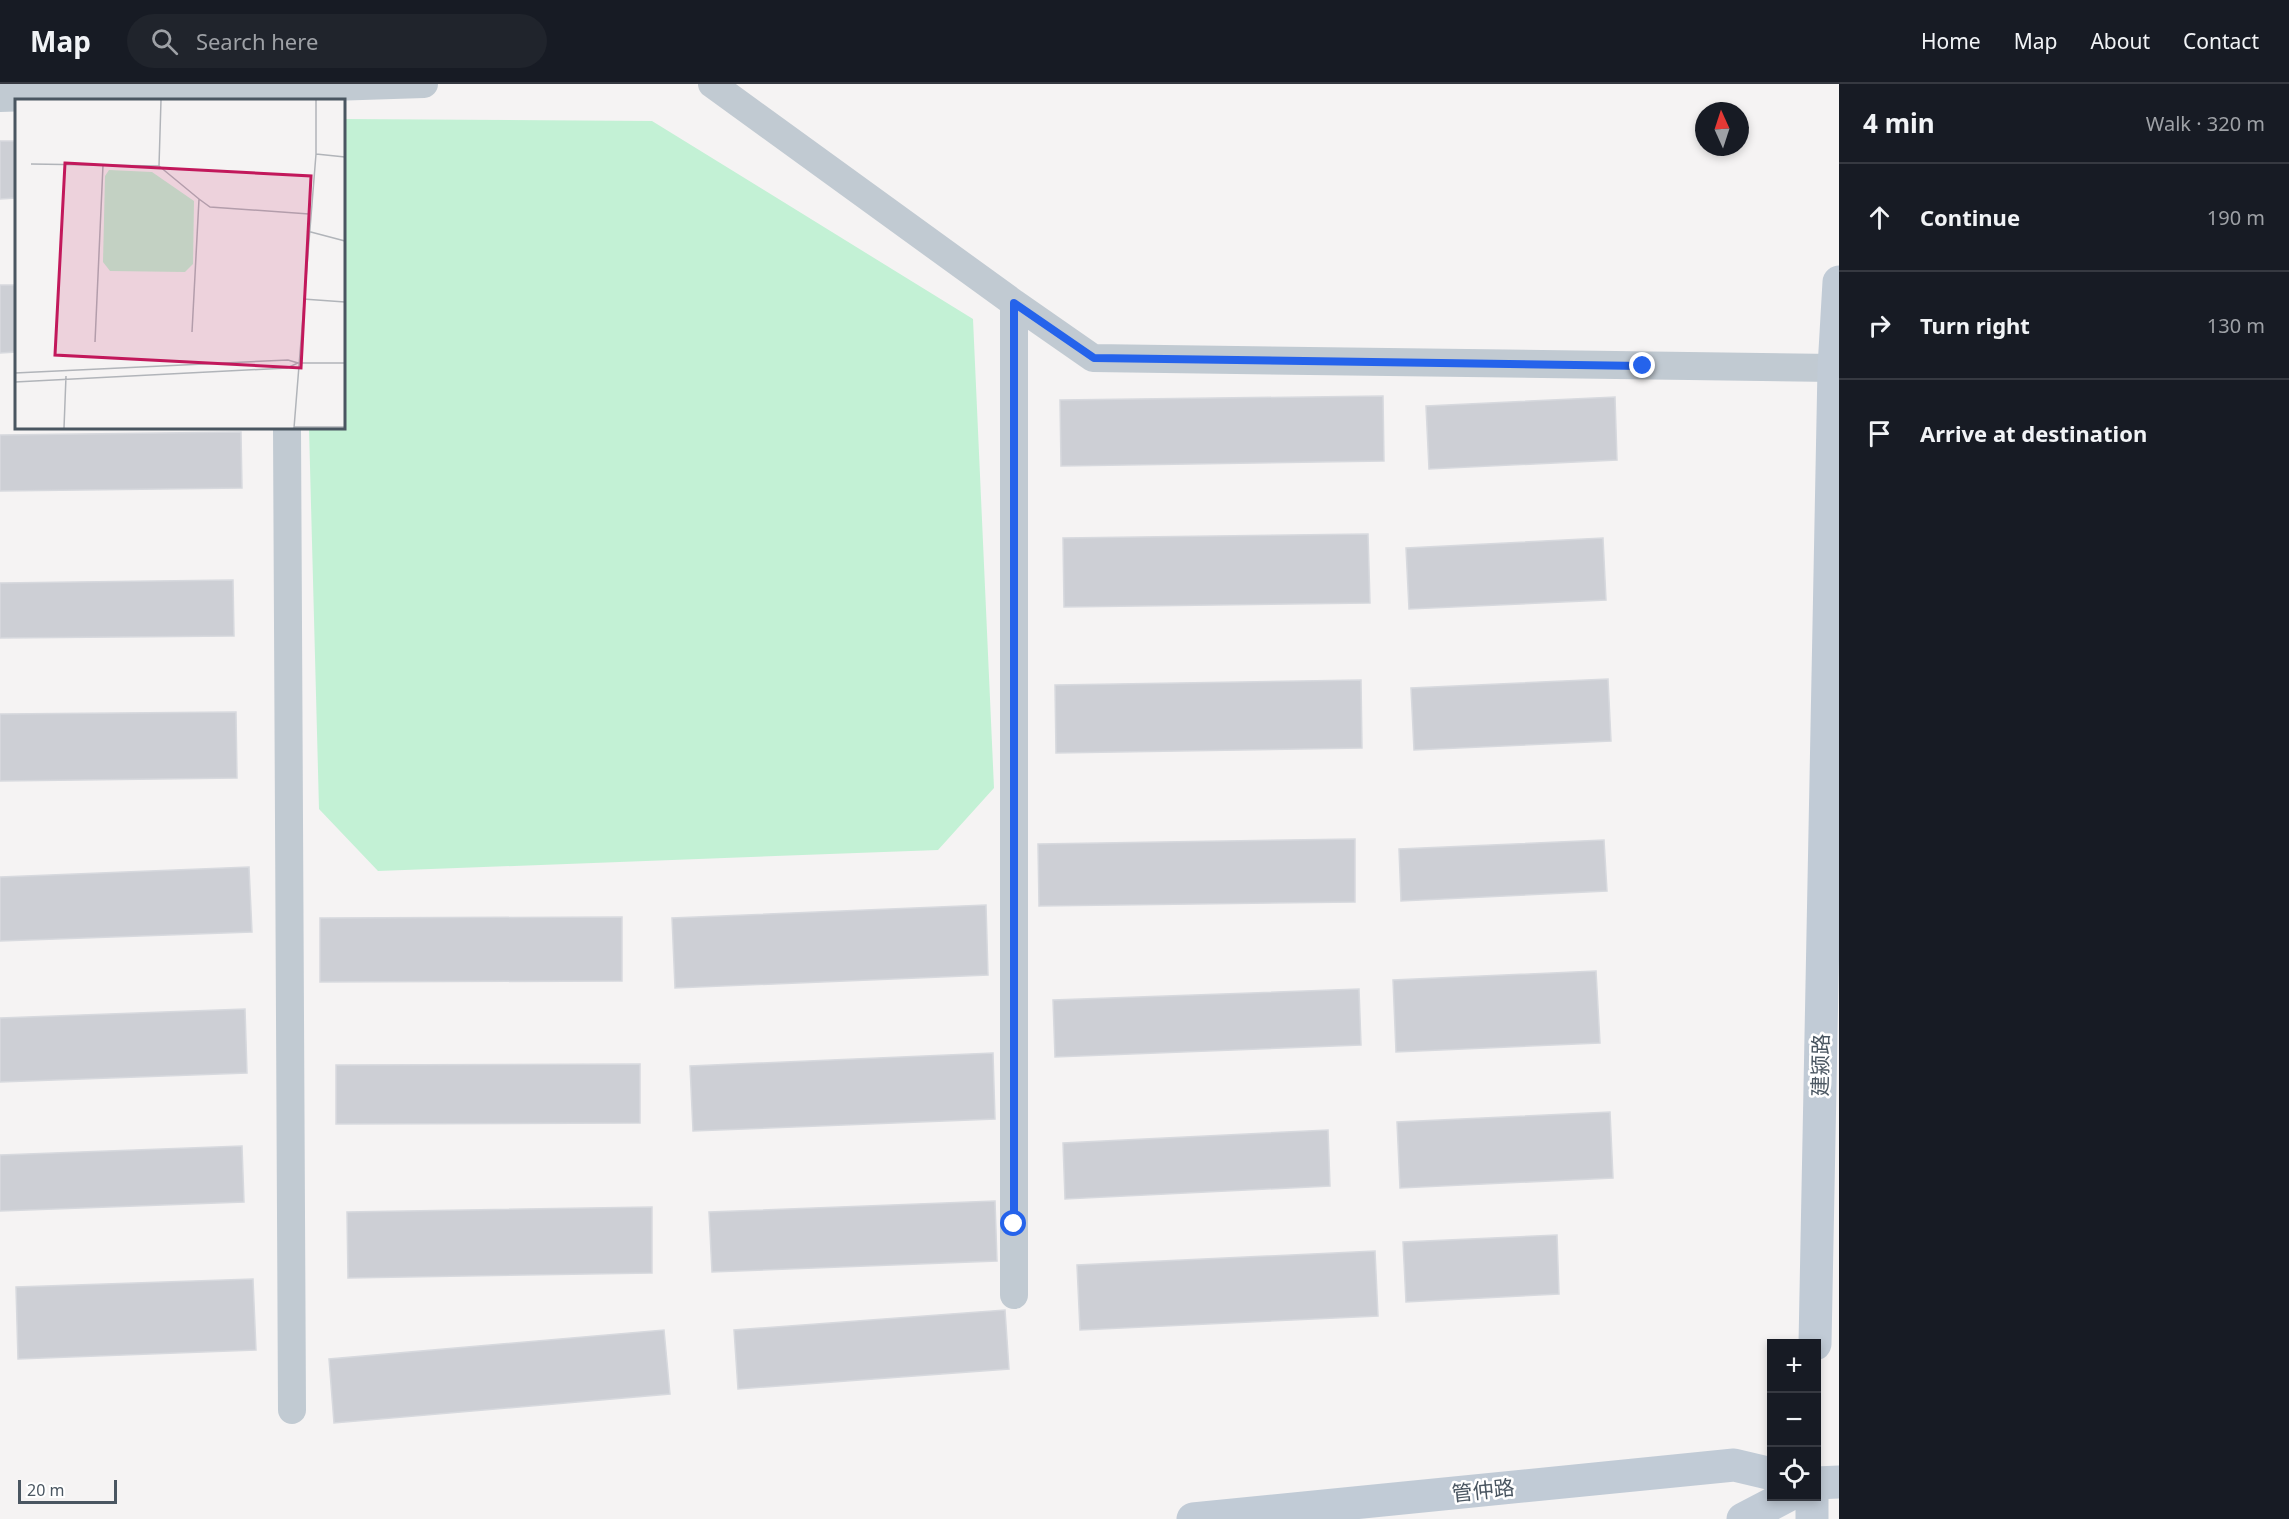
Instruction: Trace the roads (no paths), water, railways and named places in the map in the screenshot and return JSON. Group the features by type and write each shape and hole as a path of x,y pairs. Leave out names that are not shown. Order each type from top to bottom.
{"street":[{"path":"0,98 286,95 424,84"},
{"path":"712,84 1014,303 1094,358 1834,368"},
{"name":"建颍路","path":"1815,1339 1834,368 1839,282"},
{"path":"1014,303 1014,1295"},
{"path":"287,429 292,1410"},
{"name":"管仲路","path":"1193,1519 1734,1466 1767,1473"},
{"path":"1821,1483 1839,1482"},
{"path":"1743,1519 1779,1501"},
{"path":"1812,1501 1812,1519"}]}
